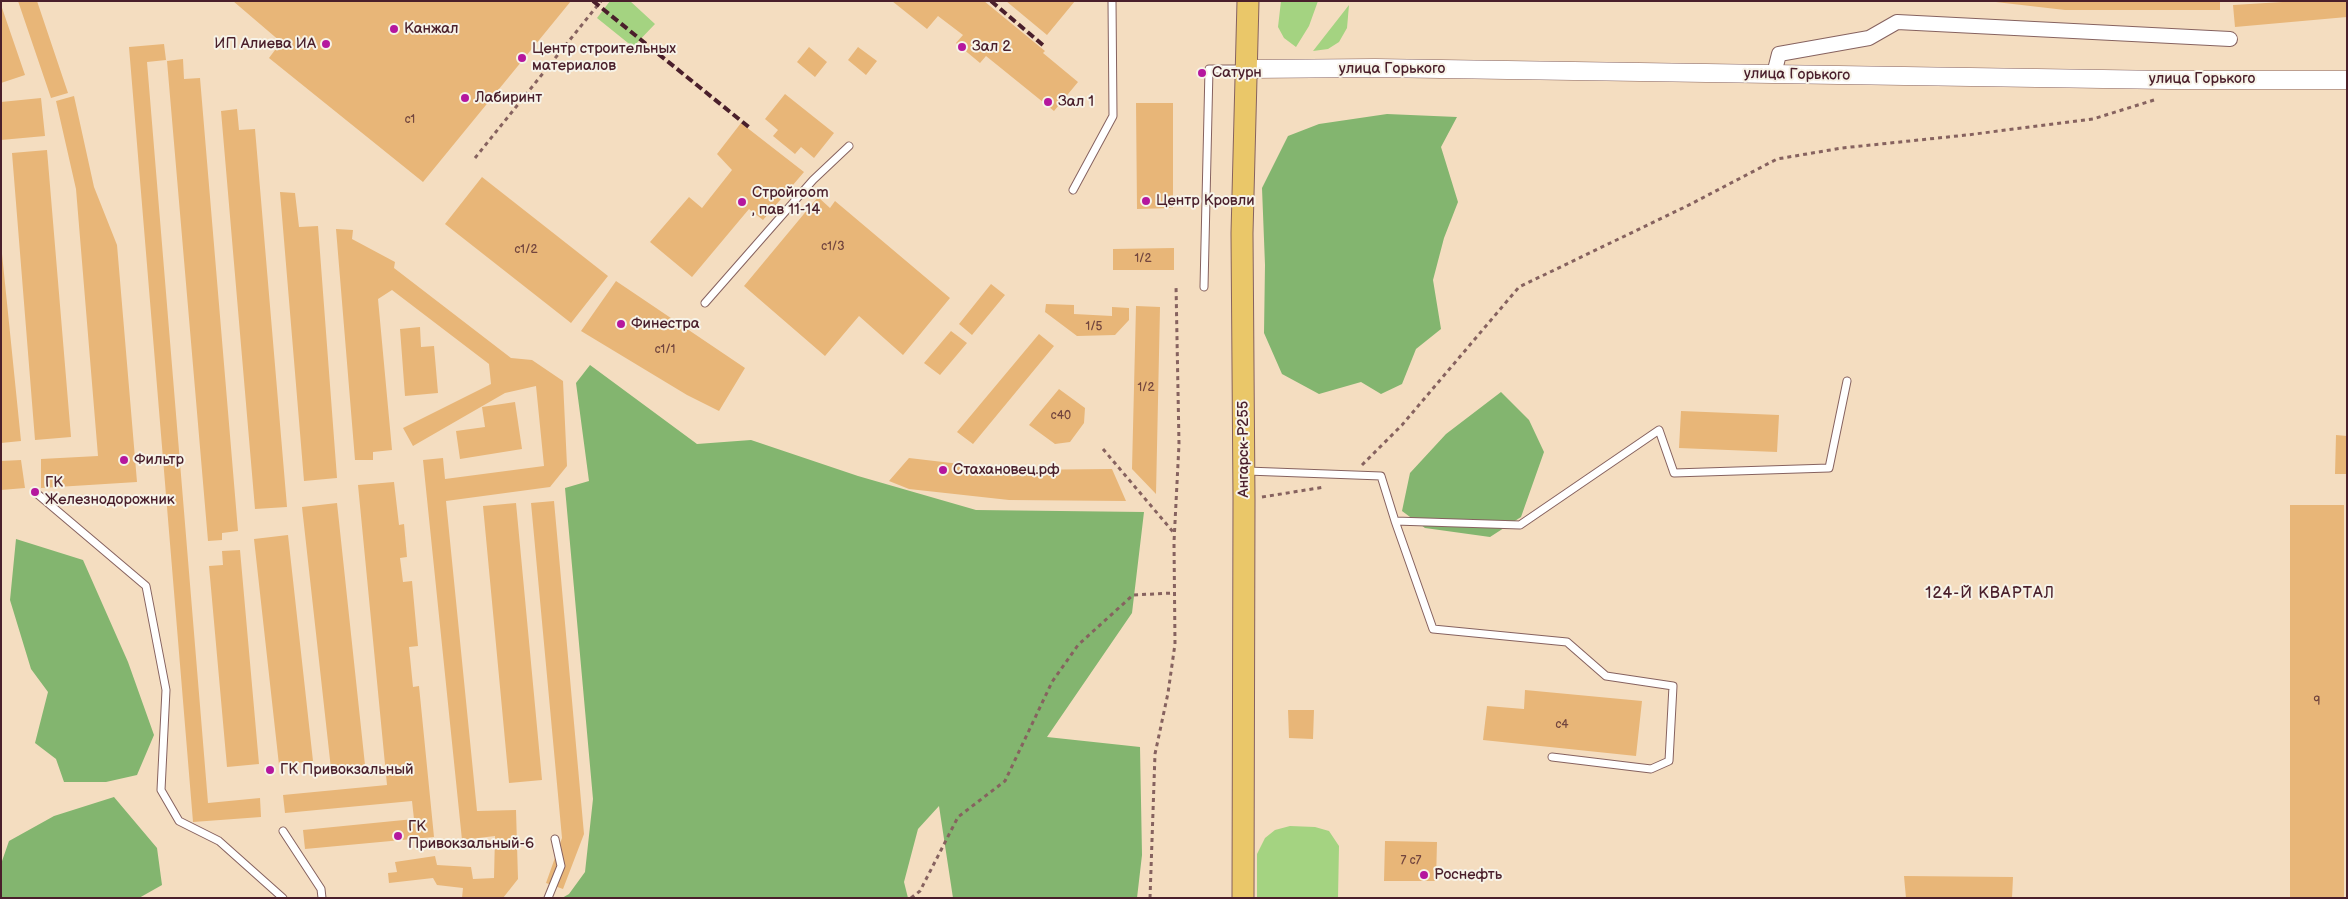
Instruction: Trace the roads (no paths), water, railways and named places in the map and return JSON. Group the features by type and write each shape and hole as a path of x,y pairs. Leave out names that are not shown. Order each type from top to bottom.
{"main road":[{"name":"Ангарск-Р255","path":"1243,898 1244,471 1242,233 1248,70 1248,1"}],"street":[{"path":"1774,74 1780,54 1869,38 1897,22 2230,39"},
{"name":"улица Горького","path":"1248,70 1375,68 2169,80 2347,80"}],"lane":[{"path":"1073,190 1113,116 1112,1"},
{"path":"1204,287 1208,68 1248,70"},
{"path":"705,303 813,180 849,146"},
{"path":"1395,521 1520,525 1659,430 1674,473 1829,468 1847,381"},
{"path":"1244,471 1381,476 1433,629 1567,642 1606,676 1673,686 1669,761 1651,769 1552,757"},
{"path":"35,492 146,586 166,690 161,790 180,821 219,840 283,898"},
{"path":"283,831 321,889 322,898"},
{"path":"548,898 560,866 555,839"}],"railway":[{"path":"593,1 750,128"},
{"path":"991,1 1044,46"}],"place":[{"name":"Канжал","path":"394,29"},
{"name":"ИП Алиева ИА","path":"326,44"},
{"name":"Зал 2","path":"962,47"},
{"name":"Центр строительных материалов","path":"522,58"},
{"name":"Сатурн","path":"1202,73"},
{"name":"Лабиринт","path":"465,98"},
{"name":"Зал 1","path":"1048,102"},
{"name":"Центр Кровли","path":"1146,201"},
{"name":"Стройroom , пав 11-14","path":"742,202"},
{"name":"Финестра","path":"621,324"},
{"name":"Фильтр","path":"124,460"},
{"name":"Стахановец.рф","path":"943,470"},
{"name":"ГК Железнодорожник","path":"35,492"},
{"name":"ГК Привокзальный","path":"270,770"},
{"name":"ГК Привокзальный-6","path":"398,836"},
{"name":"Роснефть","path":"1424,875"}],"district":[{"name":"124-Й КВАРТАЛ","path":"1990,594"}]}
